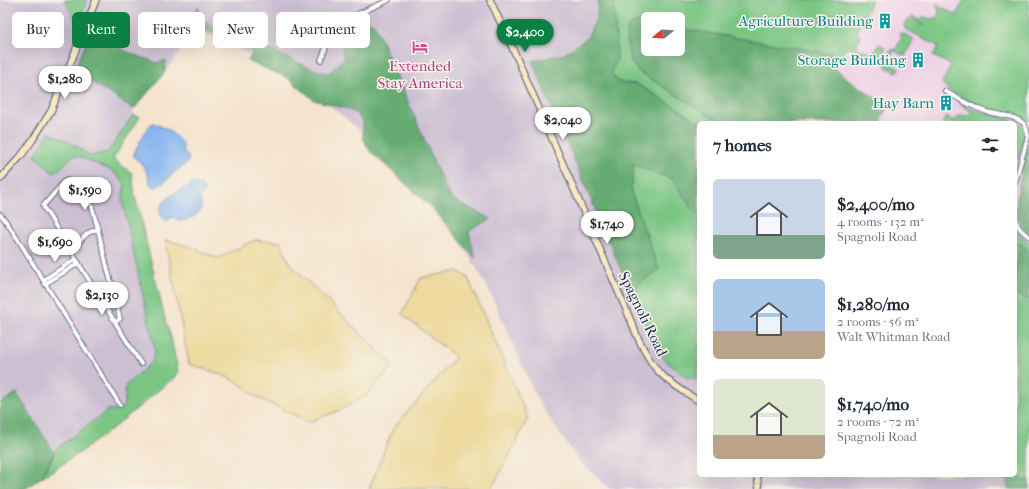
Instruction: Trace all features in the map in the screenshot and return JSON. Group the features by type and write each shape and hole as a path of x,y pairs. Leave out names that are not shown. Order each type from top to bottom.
{"main road":[{"path":"0,179 21,156 51,111 96,0"},
{"name":"Spagnoli Road","path":"490,0 518,60 642,347 652,364 669,381 697,400"},
{"path":"757,477 759,489"}],"street":[{"path":"321,60 332,36 342,24 360,13 389,0"},
{"path":"945,91 970,106 986,112 1016,119 1024,123 1027,128 1028,136 1017,176"},
{"path":"115,322 120,319 89,198 83,190 68,180 64,182 44,206 70,250 141,364"},
{"path":"0,214 19,241 120,405"},
{"path":"1017,224 1022,232 1029,236"},
{"path":"70,250 76,246 86,233 98,229"},
{"path":"44,282 78,261"}],"shaded area":[{"path":"0,0 620,0 610,60 647,70 728,121 697,121 697,477 1017,477 1017,334 1027,489 610,489 578,460 539,403 489,290 446,216 378,145 291,74 236,48 268,48 268,12 213,12 213,37 205,33 205,12 138,12 138,48 184,48 134,109 133,115 140,117 113,159 132,173 135,196 177,377 62,463 18,393 0,403"},
{"path":"620,0 1029,0 1029,489 1017,330 1017,121 727,121 610,60"}],"green space":[{"path":"65,0 87,0 82,12 72,12 72,15"},
{"path":"598,0 616,0 614,8 617,59 611,72 618,82 637,84 698,121 697,213 694,212 672,179 634,165 631,191 659,270 630,291 532,61 564,54 587,38 597,17"},
{"path":"616,0 872,0 858,28 857,33 861,36 856,46 859,47 855,50 848,47 835,59 833,54 685,29 685,12 641,12 641,22 638,22 639,72 719,121 698,121 637,84 619,83 611,72 617,59 614,8"},
{"path":"964,0 1029,0 1029,121 988,110 948,90 942,83 951,65 933,56 938,46 905,29 904,24 910,19 923,26 924,25 912,18 912,16 920,20 924,16 927,18 937,17 939,11 936,4 956,15"},
{"path":"198,6 199,12 195,12"},
{"path":"205,22 213,25 213,34 206,31"},
{"path":"370,22 374,23 444,185 452,199 491,219 469,231 475,258 433,209 369,150 363,138 363,122 357,114 348,109 314,100 288,78 248,61 253,51 246,48 265,48 315,70 329,73 344,58 342,48 370,48"},
{"path":"638,22 641,22 641,56 685,56 685,29 833,54 835,59 834,68 853,83 884,103 887,109 882,116 881,121 719,121 639,72 631,63 626,38 628,26"},
{"path":"900,33 914,39 905,56 894,51 892,54 889,52 891,49 896,50 902,36"},
{"path":"879,44 885,48 879,59 876,61 869,59 860,51 861,49 873,54"},
{"path":"84,48 122,48 125,51 157,63 166,60 165,72 134,109 74,71"},
{"path":"886,58 889,59 888,63 899,68 897,73 886,67"},
{"path":"960,102 973,109 1015,121 953,121 961,115 968,116 972,112 960,104"},
{"path":"133,115 140,117 113,159 132,173 135,196 166,323 171,337 178,371 177,374 129,415 78,454 42,477 57,448 110,409 116,411 122,408 125,400 125,386 152,362 155,350 122,200 125,184 114,172 81,157 73,156 56,172 52,172 35,156 49,132 78,147 90,156 108,152"},
{"path":"947,116 953,121 943,121"},
{"path":"1017,122 1023,126 1025,136 1017,162"},
{"path":"1029,145 1029,233 1022,227 1017,213 1017,198 1023,161"},
{"path":"634,165 672,179 694,212 697,213 697,379 686,377 667,362 650,339 630,291 659,270 631,191"},
{"path":"1017,232 1029,241 1029,489 1017,475"},
{"path":"1020,243 1029,250 1029,300 1017,296"},
{"path":"17,393 54,452 42,477 25,489 0,489 0,403"},
{"path":"1017,475 1023,481 1029,479 1029,489 1008,489 1006,477 1017,477"}],"sand":[{"path":"165,240 191,247 218,258 255,240 281,242 290,264 393,365 366,396 338,411 308,422 253,395 232,379 189,364"},
{"path":"458,271 468,278 528,418 491,489 369,489 393,429 456,357 402,314 421,278"}],"water":[{"path":"154,123 169,130 183,144 183,151 189,158 185,164 165,181 153,188 146,170 134,157 134,153 148,127"},
{"path":"192,184 200,185 205,192 200,197 200,212 186,220 181,221 172,217 166,222 164,221 160,212 160,208 163,203 172,195"}],"place":[{"name":"Agriculture Building","path":"885,21"},
{"name":"Extended Stay America","path":"420,47"},
{"name":"Storage Building","path":"918,60"},
{"name":"Hay Barn","path":"946,103"}]}
